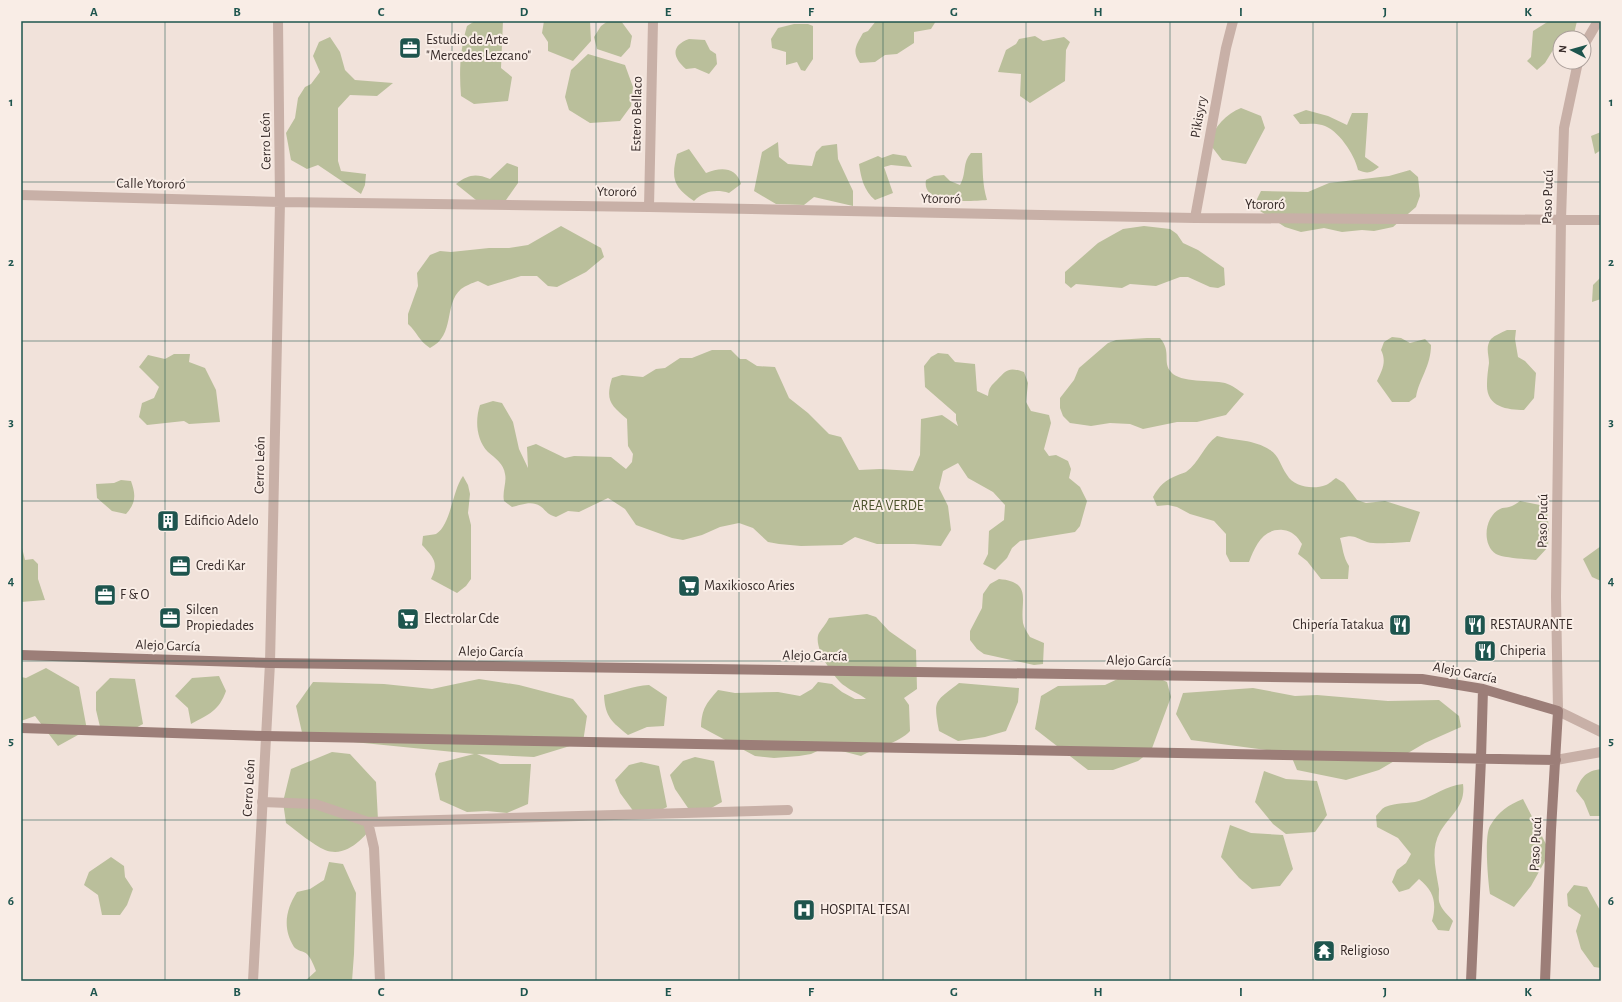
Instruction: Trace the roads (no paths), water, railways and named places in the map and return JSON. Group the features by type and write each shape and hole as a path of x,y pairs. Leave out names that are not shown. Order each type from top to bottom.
{"street":[{"name":"Cerro León","path":"253,981 270,663 280,202 278,21"},
{"name":"Estero Bellaco","path":"649,207 653,21"},
{"name":"Pikisyry","path":"1195,218 1226,48 1233,21"},
{"path":"1592,31 1598,21"},
{"name":"Paso Pucú","path":"1545,981 1551,830 1558,711 1556,597 1561,219 1564,128 1576,70"},
{"name":"Calle Ytororó","path":"21,195 280,202"},
{"name":"Ytororó","path":"280,202 649,207 1195,218 1601,220"},
{"name":"Alejo García","path":"21,655 270,663 1422,679 1483,689 1558,711 1601,732"},
{"path":"1471,981 1482,759 1483,689"},
{"path":"21,728 265,736 1482,759 1556,760 1601,752"},
{"path":"262,802 315,804 368,822 788,810"},
{"path":"368,822 374,848 380,981"}],"place":[{"name":"Estudio de Arte \"Mercedes Lezcano\"","path":"410,48"},
{"name":"Edificio Adelo","path":"168,521"},
{"name":"Credi Kar","path":"180,566"},
{"name":"Maxikiosco Aries","path":"689,586"},
{"name":"F & O","path":"105,595"},
{"name":"Silcen Propiedades","path":"170,618"},
{"name":"Electrolar Cde","path":"408,619"},
{"name":"Chipería Tatakua","path":"1400,625"},
{"name":"RESTAURANTE","path":"1475,625"},
{"name":"Chiperia","path":"1485,651"},
{"name":"HOSPITAL TESAI","path":"804,910"},
{"name":"Religioso","path":"1324,951"}],"park label":[{"name":"AREA VERDE","path":"888,506"}]}
